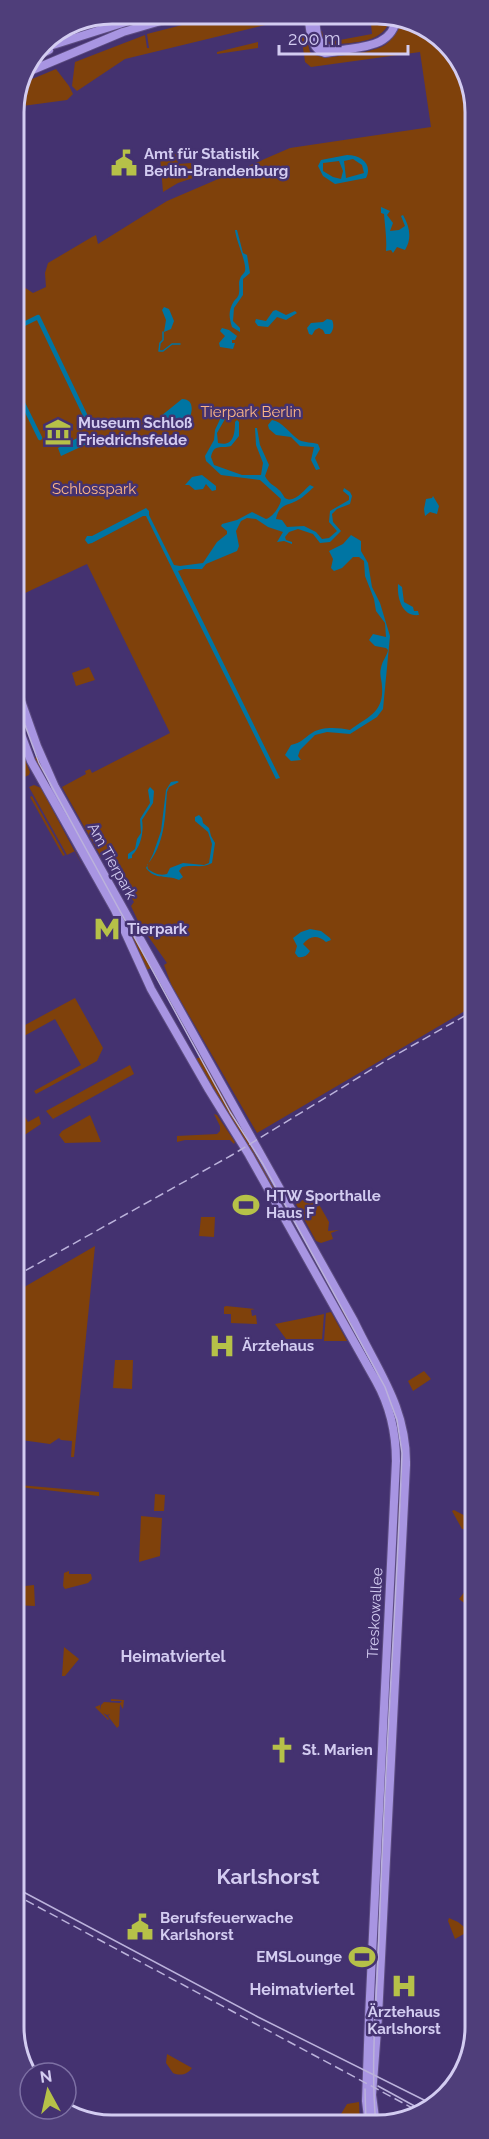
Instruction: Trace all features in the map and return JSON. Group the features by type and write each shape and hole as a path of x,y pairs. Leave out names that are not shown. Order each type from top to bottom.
{"main road":[{"path":"57,44 120,24"},
{"path":"40,62 151,24"},
{"path":"310,24 316,49 325,53 371,46 381,42 391,33 394,26"},
{"path":"316,24 318,40 327,48 336,51"},
{"path":"52,48 64,42"},
{"path":"36,68 69,53"},
{"name":"Am Tierpark","path":"24,709 55,787 253,1142"},
{"name":"Am Tierpark","path":"24,744 30,761 115,910 148,982 180,1041 241,1142"},
{"name":"Treskowallee","path":"241,1142 381,1390 388,1407 396,1448 368,2025 368,2115"},
{"name":"Treskowallee","path":"253,1142 390,1389 400,1416 407,1454 372,2095 375,2115"}],"green space":[{"path":"186,24 269,24 125,59 77,91 72,86 75,62 145,35 147,48 149,48 147,34"},
{"path":"371,24 388,25 375,37 367,40 331,45 326,44 320,32 322,31 323,37 329,42 372,34"},
{"name":"Tierpark Berlin","path":"399,27 405,29 426,39 439,50 456,73 465,112 465,1011 257,1133 171,984 164,965 167,963 148,936 144,934 131,906 134,902 107,854 101,857 62,787 86,774 85,771 90,769 92,773 170,733 87,564 24,594 24,287 33,293 46,287 45,273 48,263 92,237 96,235 98,244 167,201 290,148 431,127 420,52 311,67 305,62 301,33 305,33 310,52 324,57 380,48"},
{"path":"258,42 258,48 217,54 217,52"},
{"path":"56,69 73,94 67,100 24,106 30,80"},
{"path":"177,153 178,164 191,163 193,178 178,183 163,192 160,156"},
{"path":"89,667 95,680 76,686 72,673"},
{"path":"39,756 153,967 144,971 32,759"},
{"path":"24,757 30,772 24,777"},
{"path":"34,785 41,788 75,851 67,855 29,787"},
{"path":"32,796 65,855 63,856 30,797"},
{"path":"75,998 103,1048 97,1061 36,1094 34,1091 81,1065 55,1019 24,1036 24,1026"},
{"path":"201,1057 283,1199 279,1200 205,1077 195,1059"},
{"path":"130,1065 134,1074 53,1119 46,1111"},
{"path":"214,1114 217,1115 235,1142 234,1144 230,1140 177,1142 177,1136 217,1134 220,1126"},
{"path":"24,1115 28,1122 39,1116 41,1124 24,1135"},
{"path":"90,1115 101,1142 65,1143 59,1135 62,1131"},
{"path":"313,1194 329,1222 328,1231 339,1230 331,1233 333,1239 321,1243 316,1241 296,1204"},
{"path":"201,1217 215,1217 214,1237 199,1236"},
{"path":"95,1246 74,1457 71,1457 72,1441 59,1438 50,1444 24,1440 24,1287"},
{"path":"226,1306 255,1309 251,1310 252,1316 256,1315 257,1324 231,1323 231,1314 224,1314"},
{"path":"342,1308 394,1404 403,1449 399,1449 397,1432 339,1310"},
{"path":"331,1312 347,1341 324,1341 326,1313"},
{"path":"324,1314 322,1339 286,1339 275,1324"},
{"path":"115,1360 133,1360 132,1389 113,1388"},
{"path":"424,1371 431,1379 413,1391 408,1381"},
{"path":"24,1485 99,1492 99,1496 24,1488"},
{"path":"398,1490 402,1490 392,1685 390,1685 393,1635 390,1635"},
{"path":"155,1494 165,1495 164,1511 154,1511"},
{"path":"452,1511 465,1516 465,1529 462,1529"},
{"path":"141,1516 162,1518 160,1556 139,1562"},
{"path":"69,1571 69,1574 91,1574 92,1579 88,1583 65,1589 63,1586 64,1573"},
{"path":"24,1576 25,1586 34,1585 35,1606 24,1605"},
{"path":"465,1591 465,1604 459,1599"},
{"path":"64,1647 79,1659 65,1676 62,1676"},
{"path":"111,1699 124,1700 123,1709 120,1704 117,1728 108,1716 110,1714 103,1713 108,1720 95,1707 100,1705 101,1710 104,1702 120,1703 122,1701 111,1701"},
{"path":"378,1856 382,1857 380,1932 376,1940"},
{"path":"449,1918 458,1922 465,1928 465,1933 455,1939"},
{"path":"167,2054 192,2068 183,2074 173,2073 166,2063"},
{"path":"359,2102 360,2115 340,2115 347,2104"}],"water":[{"path":"347,155 357,157 367,165 368,173 366,178 335,184 323,176 318,166 321,160","holes":["353,159 362,165 364,173 346,178 344,161","339,161 343,171 341,179 323,171 323,163"]},
{"path":"381,207 390,211 387,215 393,223 390,231 399,230 405,226 401,216 403,215 409,233 409,242 405,250 397,247 393,253 391,250 386,251 384,214 381,213"},
{"path":"235,230 237,230 243,253 247,255 250,273 243,279 243,295 234,308 233,321 240,328 240,332 232,327 230,317 231,308 239,294 239,281 245,271"},
{"path":"164,307 169,309 174,321 171,329 164,332 166,320 162,310"},
{"path":"276,310 286,315 295,311 297,313 286,320 277,317 268,327 258,326 255,322 256,319 266,321"},
{"path":"327,319 332,320 333,323 330,334 325,334 319,328 312,335 309,334 307,328 311,323 323,322"},
{"path":"222,328 237,336 235,340 232,340 232,343 235,343 233,349 220,347 219,343 225,336 220,331"},
{"path":"182,399 186,399 191,405 190,417 178,420 173,428 166,429 159,423 161,416"},
{"path":"222,415 225,419 217,433 218,443 230,442 237,420 239,436 231,446 218,447 214,450 211,457 214,465 242,475 261,475 263,463 256,445 255,428 257,428 260,445 269,465 265,476 270,483 288,499 299,496 310,485 314,487 300,499 284,506 279,511 276,519 282,520 287,527 304,526 316,532 322,539 329,538 337,531 329,522 330,511 349,500 349,496 343,491 344,488 352,496 350,504 337,509 332,514 333,522 341,531 330,542 320,543 313,534 298,529 289,532 285,537 292,544 284,541 277,542 283,532 268,527 256,519 247,518 241,521 236,531 239,546 237,551 206,564 202,569 178,571 280,778 276,779 146,516 92,543 88,544 85,540 87,536 92,536 146,508 174,565 180,566 203,563 217,542 227,534 222,524 237,520 252,512 266,519 271,516 281,499 260,480 221,475 206,461 205,456 214,440 215,430"},
{"path":"272,420 283,425 299,440 318,444 320,449 315,458 320,469 316,470 311,460 314,447 300,446 291,437 276,435 269,429 268,425"},
{"path":"83,435 87,444 61,456 58,448"},
{"path":"202,475 216,486 216,490 212,491 206,484 203,489 195,490 185,485 192,477"},
{"path":"433,496 439,506 437,514 430,512 425,516 426,499"},
{"path":"351,535 361,541 361,551 368,563 372,587 380,603 390,636 383,709 377,717 350,734 327,732 315,735 300,750 298,756 301,760 291,761 285,755 291,745 321,729 350,730 377,709 382,696 380,671 388,650 375,646 369,640 373,634 386,637 385,623 376,611 365,576 364,561 359,557 353,557 342,568 334,571 331,568 333,559 329,551 343,544"},
{"path":"398,584 402,587 404,602 413,607 414,611 418,611 419,615 408,613 402,606 398,595"},
{"path":"177,781 179,782 169,787 167,792 161,840 149,863 161,831 166,790 171,782"},
{"path":"150,787 154,791 153,803 142,820 143,829 140,843 132,858 128,859 128,854 135,849 141,833 140,819 150,803 148,790"},
{"path":"199,815 202,818 215,843 212,863 205,866 182,867 179,871 183,877 179,880 154,875 146,868 147,866 152,872 164,875 170,868 183,863 204,865 209,863 212,844 208,832 195,821 195,817"},
{"path":"310,929 321,931 331,940 326,942 317,937 308,939 303,944 310,951 305,956 298,957 295,953 297,946 293,938"}],"waterway":[{"path":"24,324 38,317 85,415"},
{"path":"163,332 159,351 163,351 172,344 180,344"},
{"path":"24,405 40,438"}],"tram line":[{"path":"24,722 39,763 230,1112 263,1164 385,1387 397,1420 402,1453 374,2029 375,2115"},
{"path":"24,1892 258,2017 425,2100"},
{"path":"378,2086 415,2106"},
{"path":"365,2089 366,2115"}],"railway":[{"path":"24,1271 232,1155 387,1060 465,1016"},
{"path":"24,1899 412,2108"}],"place":[{"name":"Amt für Statistik Berlin-Brandenburg","path":"124,163"},
{"name":"Museum Schloß Friedrichsfelde","path":"58,432"},
{"name":"Tierpark","path":"107,929"},
{"name":"HTW Sporthalle Haus F","path":"246,1205"},
{"name":"Ärztehaus","path":"222,1346"},
{"name":"St. Marien","path":"282,1750"},
{"name":"Berufsfeuerwache Karlshorst","path":"140,1927"},
{"name":"EMSLounge","path":"362,1957"},
{"name":"Ärztehaus Karlshorst","path":"404,1986"}],"district":[{"name":"Heimatviertel","path":"173,1656"},
{"name":"Karlshorst","path":"268,1876"},
{"name":"Heimatviertel","path":"302,1989"}],"park label":[{"name":"Schlosspark","path":"94,489"}]}
